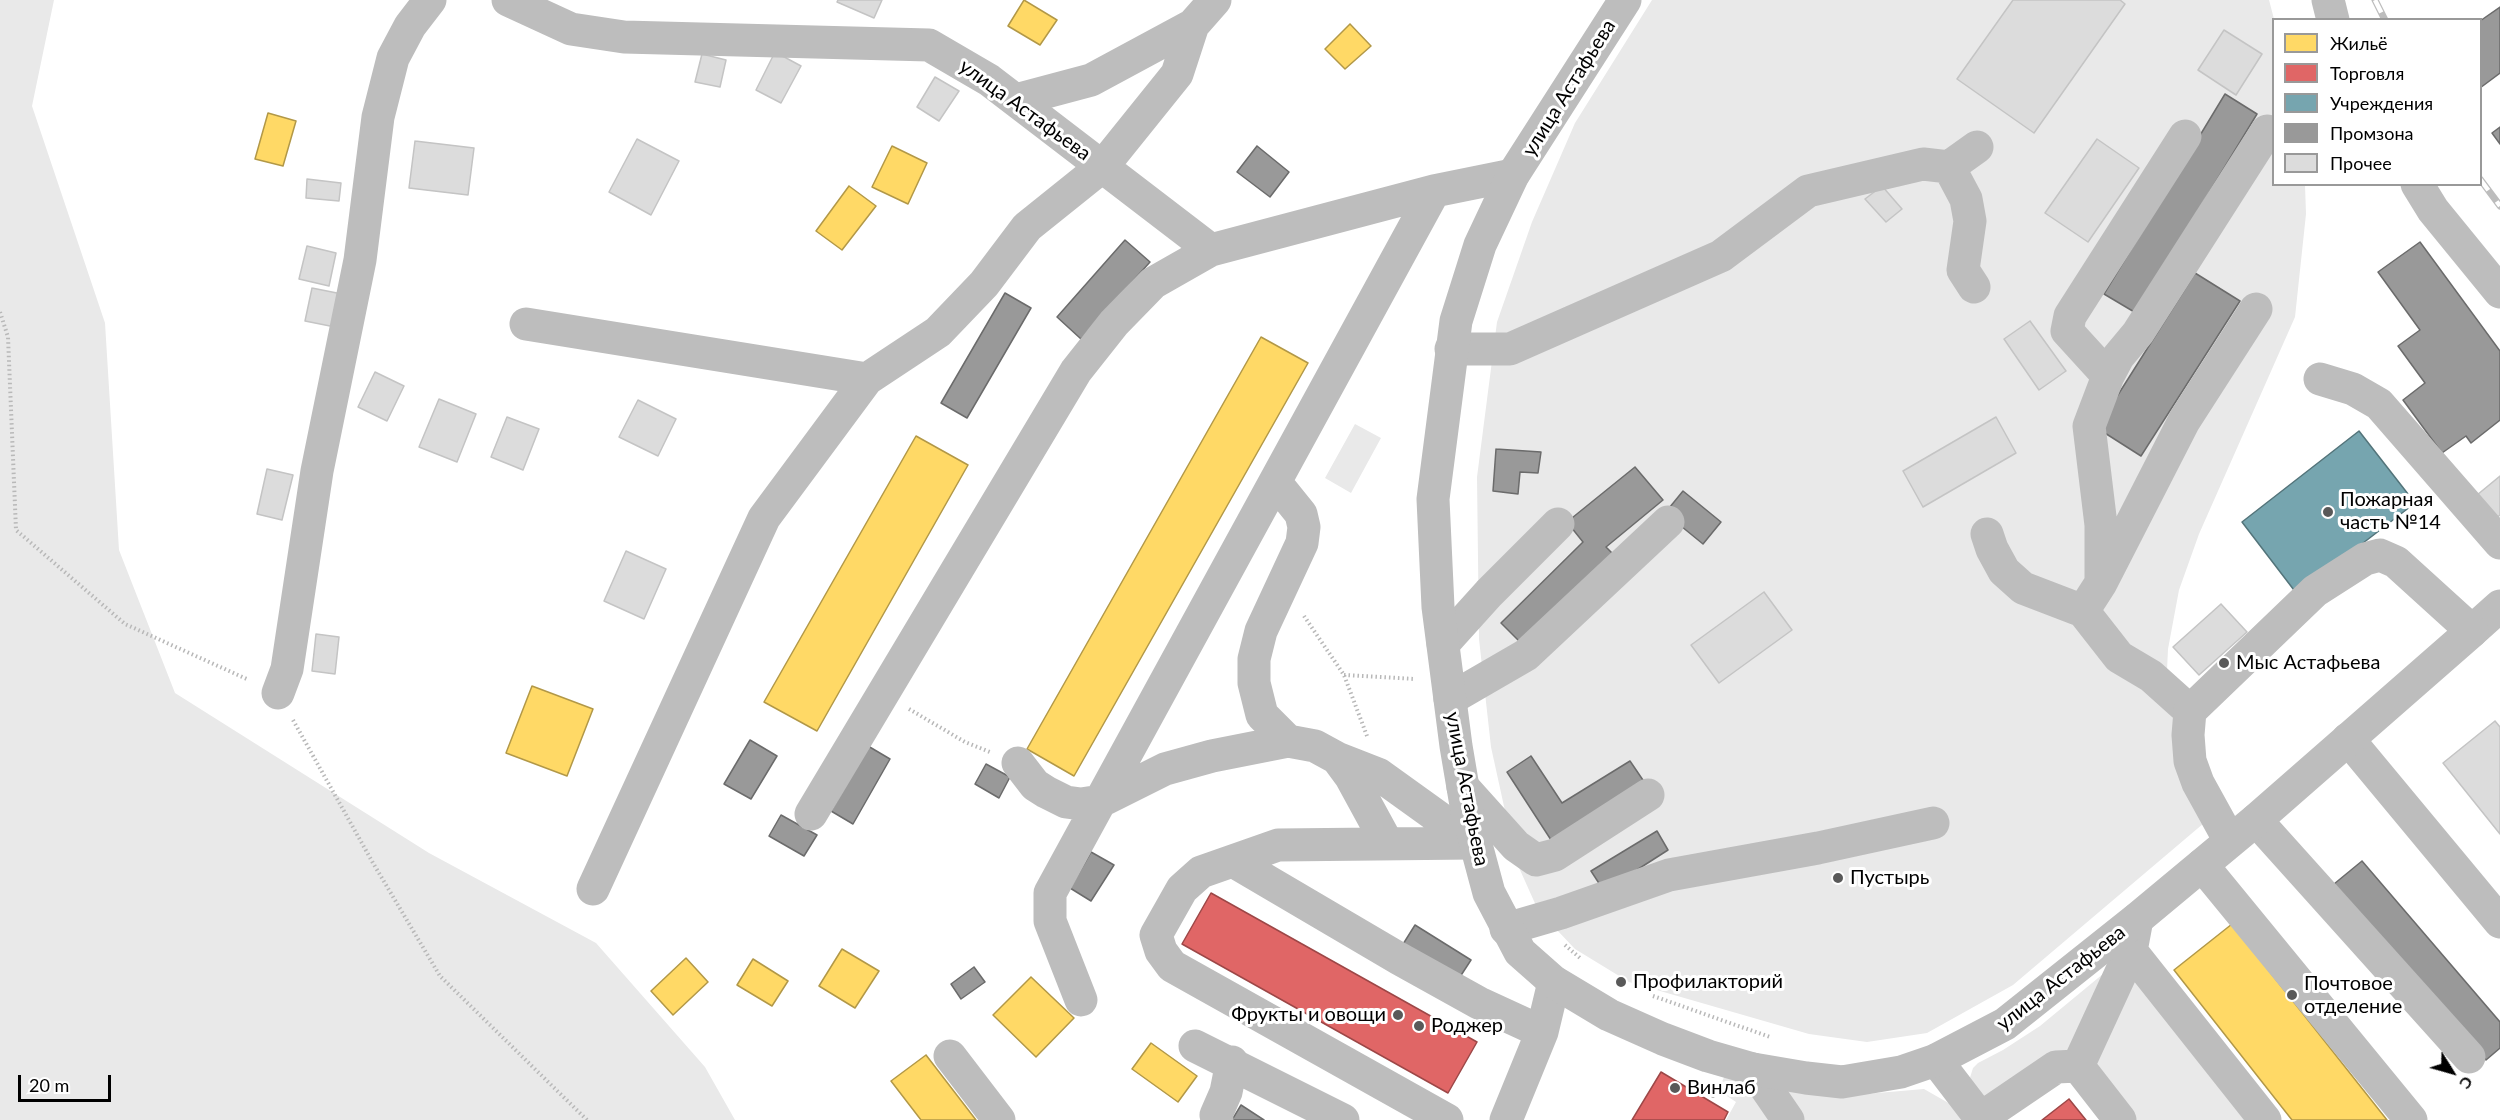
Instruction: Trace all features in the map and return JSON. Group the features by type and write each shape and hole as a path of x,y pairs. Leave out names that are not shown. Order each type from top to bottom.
{"street":[{"path":"278,693 287,669 317,471 360,260 378,117 393,58 410,26 430,0"},
{"name":"улица Астафьева","path":"508,0 571,29 624,37 929,45 989,80 1211,250 1434,191 1513,175"},
{"path":"1016,100 1091,80 1193,25 1215,0"},
{"name":"улица Астафьева","path":"1625,0 1563,93 1513,175 1480,245 1456,321 1433,499 1438,607 1463,787 1474,843 1489,893 1506,929 1520,952 1545,975 1635,1027 1708,1056 1753,1069 1842,1082 1901,1072 1936,1060 2005,1024 2137,919 2256,820 2500,606"},
{"path":"2328,0 2332,18"},
{"path":"593,890 764,518 867,379 938,332 984,284 1027,227 1103,166 1176,74 1193,25"},
{"path":"2101,583 2101,525 2089,426 2108,376 2118,357 2138,333 2267,130"},
{"path":"2108,376 2067,331 2070,316 2185,136"},
{"path":"1451,349 1510,349 1721,256 1808,191 1923,164 1949,167 1977,147"},
{"path":"1949,167 1966,199 1970,221 1963,270 1974,287"},
{"path":"2419,186 2433,210 2500,292"},
{"path":"1081,1000 1050,921 1050,893 1434,191"},
{"path":"811,814 1076,371 1114,323 1153,283 1211,250"},
{"path":"2083,611 2101,583 2184,421 2256,309"},
{"path":"526,324 867,379"},
{"path":"2320,379 2353,389 2379,404 2500,543"},
{"path":"1276,483 1301,514 1304,526 1302,543 1261,631 1254,659 1254,683 1262,715 1288,741"},
{"path":"1449,690 1526,655 1668,522"},
{"path":"1443,644 1489,593 1558,524"},
{"path":"1987,534 2004,572 2022,588 2083,611 2119,657 2151,676 2190,711"},
{"path":"2230,841 2198,783 2190,761 2188,735 2190,711 2315,591 2365,559 2380,555 2396,562 2472,631"},
{"path":"2348,739 2500,922"},
{"path":"1018,763 1035,785 1056,798 1081,804 1101,801 1165,769 1212,756 1288,741 1315,746 1337,758 1378,774 1474,843"},
{"path":"1337,758 1351,777 1387,843"},
{"path":"1463,787 1516,846 1536,860 1555,855 1648,795"},
{"path":"2256,820 2469,1057"},
{"path":"1506,929 1561,913 1669,875 1818,848 1933,823"},
{"path":"1447,1120 1172,966 1161,951 1156,935 1182,889 1201,872 1278,844 1474,843"},
{"path":"1233,861 1479,1003 1542,1032"},
{"path":"2202,865 2411,1120"},
{"path":"2078,1066 2131,951 2137,919"},
{"path":"2131,951 2265,1120"},
{"path":"1506,1120 1542,1032 1545,975"},
{"path":"1196,1046 1232,1062 1343,1120"},
{"path":"950,1056 999,1120"},
{"path":"1936,1060 1982,1119 2056,1067 2078,1066"},
{"path":"1217,1120 1216,1114 1226,1092 1232,1062"},
{"path":"2078,1066 2120,1120"},
{"path":"1753,1069 1788,1120"}],"path":[{"path":"0,312 8,337 16,530 125,624 278,693 373,863 440,976 588,1120"},
{"path":"1282,587 1344,675 1355,701 1378,774"},
{"path":"1344,675 1449,690"},
{"path":"883,694 965,742"},
{"path":"1545,975 1553,934 1590,964"},
{"path":"1648,995 1774,1038"}],"shaded area":[{"path":"0,0 54,0 32,106 105,323 119,550 175,693 429,853 596,943 705,1067 735,1120 0,1120"},
{"path":"1652,0 2269,0 2274,18 2272,186 2305,186 2306,214 2295,317 2199,534 2179,590 2168,649 2166,692 2178,737 2217,812 2013,985 1927,1033 1867,1042 1809,1034 1629,982 1575,949 1538,910 1516,861 1491,747 1479,639 1477,477 1497,322 1532,222 1575,123"},
{"path":"1355,424 1381,438 1351,493 1325,478"},
{"path":"2125,959 2274,1120 2107,1120 2066,1068 1995,1107 1968,1084 1973,1068 1978,1063 2040,1026 2115,964"},
{"path":"1728,1069 1854,1095 1924,1089 1952,1105 1964,1120 1726,1120 1736,1102 1718,1090"}],"building: Жильё":[{"path":"1024,0 1057,20 1040,45 1008,26"},
{"path":"1350,24 1371,46 1345,69 1325,49"},
{"path":"268,113 296,121 283,166 255,159"},
{"path":"892,146 927,163 908,204 872,187"},
{"path":"849,186 876,206 842,250 816,231"},
{"path":"1261,337 1308,363 1074,776 1027,749"},
{"path":"916,436 968,465 817,731 764,702"},
{"path":"532,686 593,709 567,776 506,753"},
{"path":"2232,924 2387,1120 2292,1120 2174,970"},
{"path":"842,949 879,971 855,1008 819,986"},
{"path":"686,958 708,982 673,1015 651,991"},
{"path":"753,959 788,981 772,1006 737,985"},
{"path":"1031,977 1074,1018 1036,1057 993,1015"},
{"path":"1151,1043 1197,1076 1178,1102 1132,1069"},
{"path":"926,1055 976,1120 921,1120 891,1081"}],"building: Торговля":[{"path":"1211,893 1477,1042 1448,1093 1182,944"},
{"path":"1661,1072 1728,1112 1724,1120 1632,1120"},
{"path":"2069,1099 2086,1120 2042,1120"}],"building: Учреждения":[{"name":"Пожарная часть №14","path":"2359,431 2415,503 2297,594 2242,522"}],"building: Промзона":[{"path":"2500,7 2500,73 2482,86 2482,20"},
{"path":"2225,94 2257,114 2136,313 2104,294"},
{"path":"2500,127 2500,144 2492,133"},
{"path":"1257,146 1289,172 1270,197 1237,172"},
{"path":"1125,240 1150,262 1081,339 1057,317"},
{"path":"2420,242 2500,351 2500,420 2471,443 2466,436 2442,453 2403,400 2425,383 2398,346 2420,330 2378,272"},
{"path":"2195,273 2240,301 2141,456 2097,428"},
{"path":"1005,293 1031,308 967,418 941,403"},
{"path":"1496,449 1541,452 1538,473 1520,472 1518,494 1493,491"},
{"path":"1635,467 1663,500 1606,547 1617,558 1526,648 1501,623 1583,542 1567,522"},
{"path":"1683,491 1721,522 1703,544 1665,513"},
{"path":"750,740 777,756 751,799 724,784"},
{"path":"868,746 890,759 853,824 831,811"},
{"path":"1531,756 1562,803 1630,761 1647,786 1553,843 1507,772"},
{"path":"986,764 1010,777 999,798 975,784"},
{"path":"781,815 817,835 804,856 769,836"},
{"path":"1657,831 1668,850 1604,891 1591,871"},
{"path":"1091,852 1114,865 1091,901 1070,888"},
{"path":"2362,861 2500,1022 2500,1048 2486,1060 2334,884"},
{"path":"1415,925 1471,960 1456,983 1400,949"},
{"path":"974,967 985,982 961,999 951,984"},
{"path":"1241,1105 1264,1120 1232,1120"}],"building: Прочее":[{"path":"838,0 882,0 874,18 837,2"},
{"path":"2013,0 2120,0 2125,4 2034,133 1957,79"},
{"path":"2224,30 2262,54 2236,95 2198,70"},
{"path":"775,52 801,66 781,103 756,90"},
{"path":"702,54 726,60 720,87 695,82"},
{"path":"935,77 959,91 939,121 917,107"},
{"path":"637,139 679,161 651,215 609,192"},
{"path":"2097,139 2139,168 2088,242 2045,213"},
{"path":"415,141 474,148 468,195 409,188"},
{"path":"307,179 341,183 339,201 306,198"},
{"path":"1882,186 1902,209 1886,222 1865,199"},
{"path":"307,246 336,253 329,286 299,279"},
{"path":"312,288 342,294 335,327 305,321"},
{"path":"2030,321 2066,371 2039,390 2004,339"},
{"path":"375,372 404,386 387,421 358,407"},
{"path":"439,399 476,414 457,462 419,447"},
{"path":"638,400 676,419 658,456 619,437"},
{"path":"507,417 539,429 523,470 491,457"},
{"path":"1996,417 2016,453 1923,507 1903,471"},
{"path":"267,469 293,475 282,520 257,514"},
{"path":"2500,476 2500,515 2496,518 2477,495"},
{"path":"626,551 666,569 644,619 604,601"},
{"path":"1764,592 1792,630 1719,683 1691,645"},
{"path":"2221,604 2247,632 2199,675 2173,647"},
{"path":"316,634 339,637 335,674 312,671"},
{"path":"2495,721 2500,727 2500,834 2443,763"}],"railway":[{"path":"2375,0 2384,18"},
{"path":"2482,182 2500,206"}],"place":[{"name":"Пожарная часть №14","path":"2328,512"},
{"name":"Мыс Астафьева","path":"2224,663"},
{"name":"Пустырь","path":"1838,878"},
{"name":"Профилакторий","path":"1621,982"},
{"name":"Почтовое отделение","path":"2292,995"},
{"name":"Фрукты и овощи","path":"1398,1015"},
{"name":"Роджер","path":"1419,1026"},
{"name":"Винлаб","path":"1675,1088"}]}
